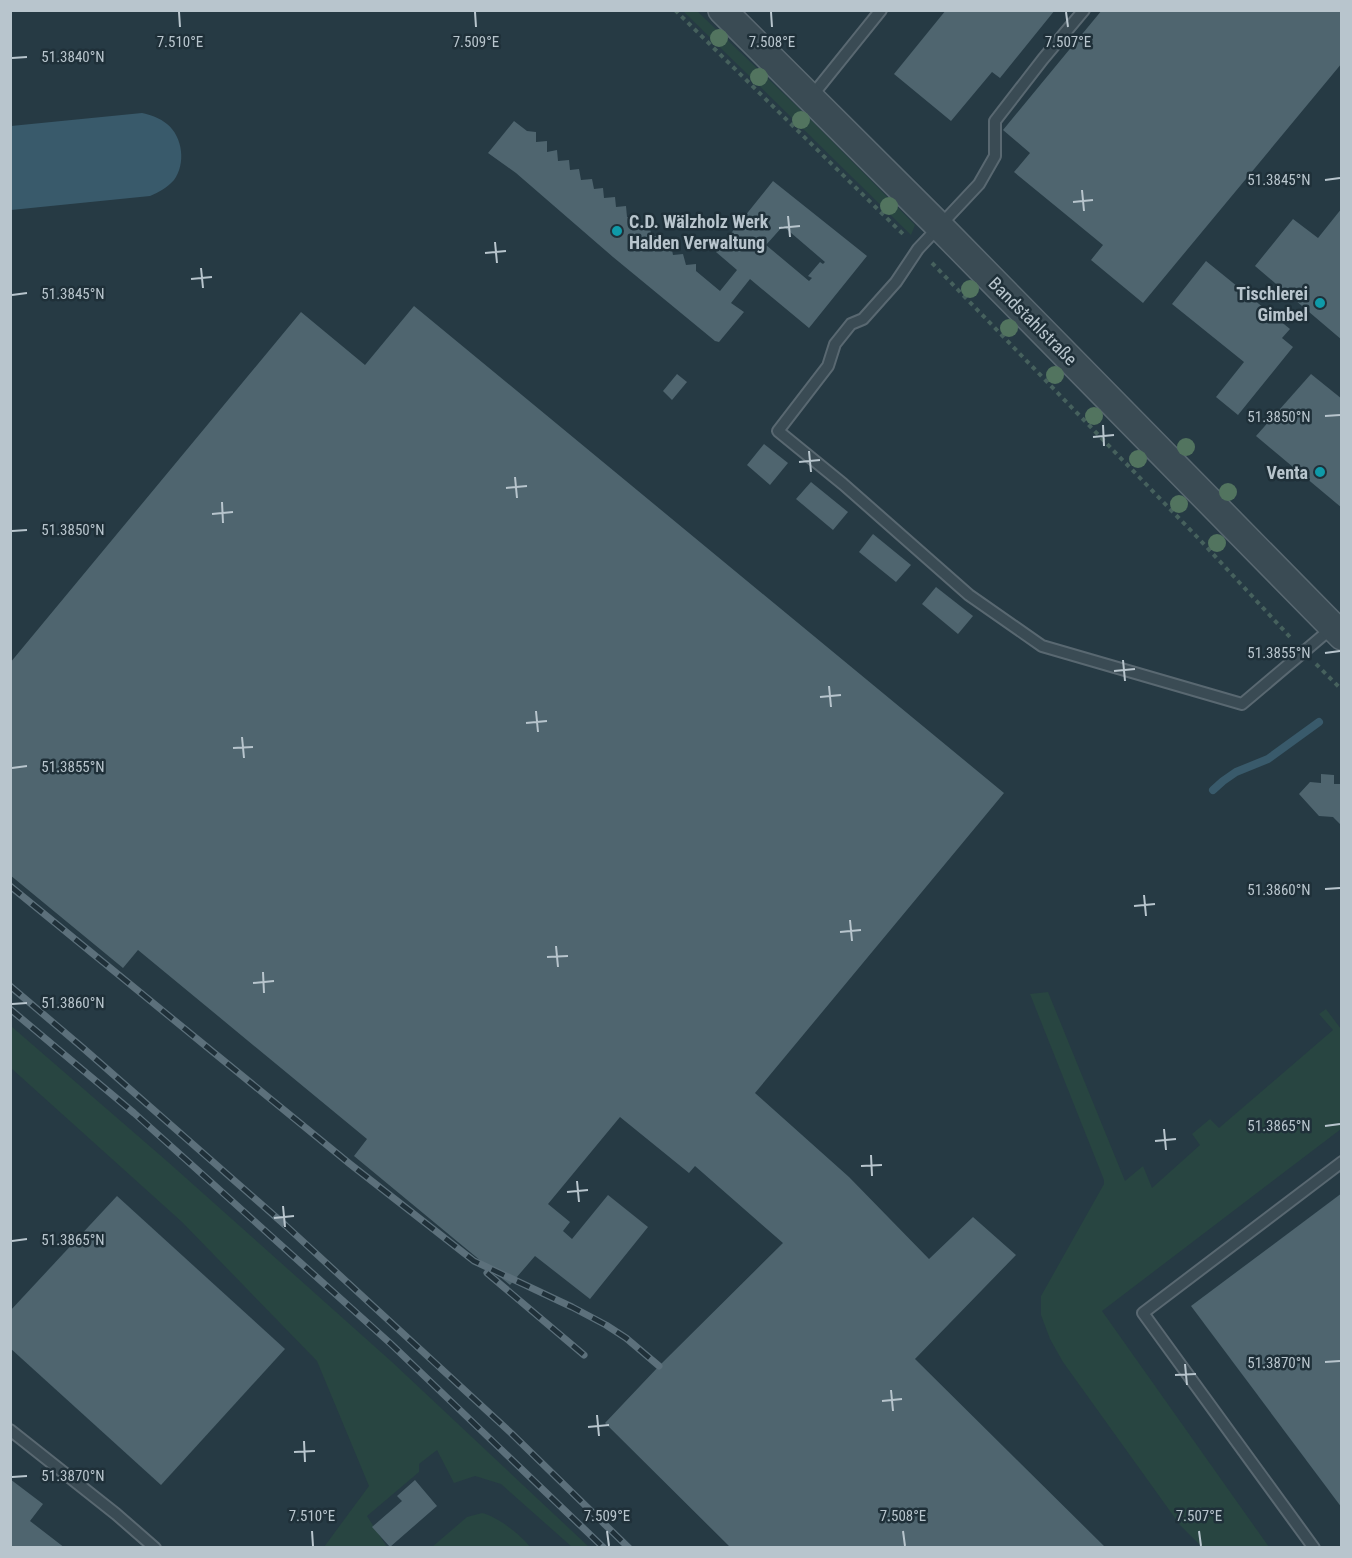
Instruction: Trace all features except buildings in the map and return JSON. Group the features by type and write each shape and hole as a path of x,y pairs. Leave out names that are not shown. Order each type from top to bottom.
{"street":[{"name":"Bandstahlstraße","path":"722,10 940,227 1338,631"}],"lane":[{"path":"811,97 881,10"},
{"path":"1084,10 995,121 995,156 979,184 918,249 889,290 863,319 851,324 835,344 828,366 778,431 843,484 969,595 1042,646 1242,704 1303,651 1338,631"},
{"path":"1314,1548 1143,1313 1341,1162"},
{"path":"10,1430 155,1548"}],"path":[{"path":"675,10 918,249 1200,540 1341,690"}],"green space":[{"path":"683,11 697,11 806,115 915,225 911,235"},
{"path":"1048,992 1125,1181 1143,1166 1152,1188 1200,1145 1192,1134 1210,1119 1219,1128 1333,1030 1319,1014 1326,1009 1341,1029 1341,1129 1102,1311 1269,1547 1202,1547 1180,1525 1063,1362 1050,1339 1041,1315 1041,1296 1104,1184 1104,1180 1030,994"},
{"path":"11,1026 168,1162 392,1362 589,1547 572,1547 501,1484 475,1476 454,1483 437,1450 419,1464 419,1472 367,1516 387,1547 324,1547 369,1486 317,1361 182,1222 11,1068"},
{"path":"482,1513 508,1527 530,1547 432,1547 467,1517"}],"water":[{"path":"142,113 161,120 177,136 181,151 180,166 178,174 166,188 150,196 11,210 11,126"}],"waterway":[{"path":"1213,790 1236,772 1268,759 1319,722"}],"railway":[{"path":"10,886 350,1164 474,1261 606,1325 626,1338 659,1366"},
{"path":"10,986 285,1225 511,1433 629,1548"},
{"path":"10,1009 134,1113 391,1344 604,1548"},
{"path":"487,1273 584,1355"}],"place":[{"name":"C.D. Wälzholz Werk Halden Verwaltung","path":"617,231"},
{"name":"Tischlerei Gimbel","path":"1320,303"},
{"name":"Venta","path":"1320,472"}]}
